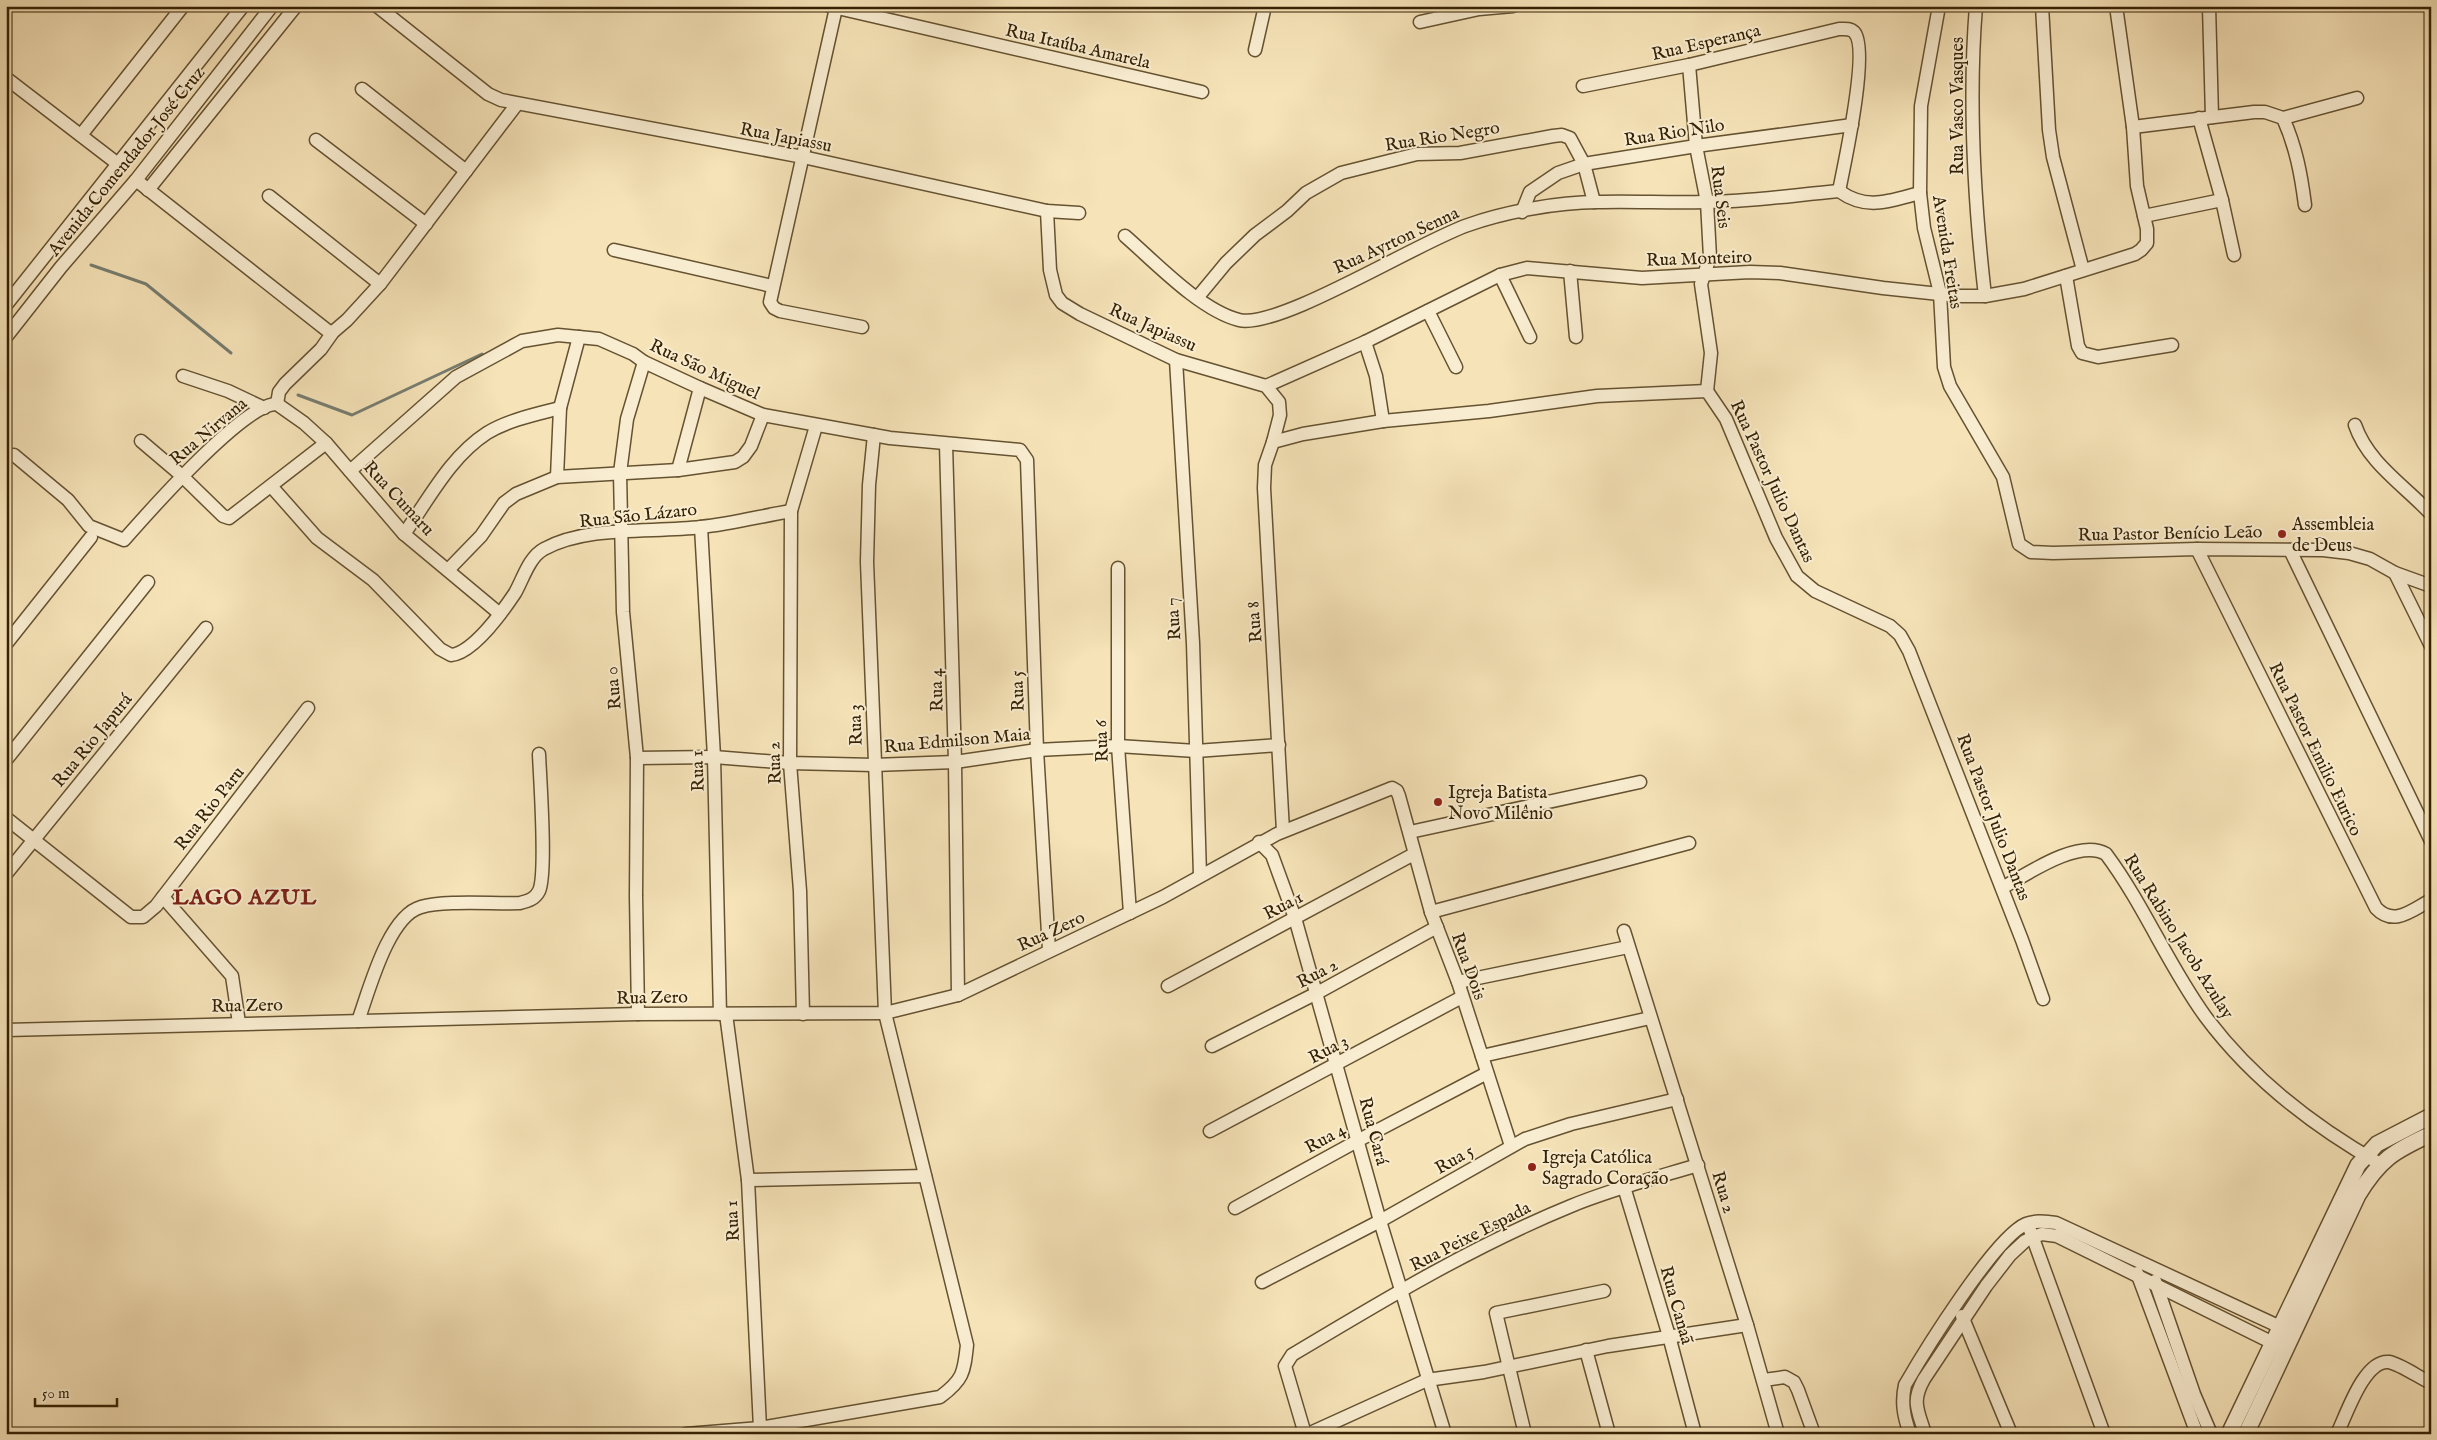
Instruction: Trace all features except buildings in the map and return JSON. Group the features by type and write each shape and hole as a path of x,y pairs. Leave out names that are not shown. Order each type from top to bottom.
{"street":[{"path":"81,134 184,6"},
{"name":"Avenida Comendador José Cruz","path":"6,305 243,6"},
{"name":"Avenida Comendador José Cruz","path":"6,337 61,267 136,180 272,6"},
{"path":"148,190 296,6"},
{"name":"Rua Japiassu","path":"377,6 488,94 517,104 803,157 1048,211 1079,213"},
{"path":"1255,50 1265,6"},
{"path":"1420,22 1479,9 1512,6"},
{"name":"Avenida Freitas","path":"1938,6 1921,106 1920,193 1924,228 1940,293 1944,367 1950,386 2003,477 2019,544 2031,552 2053,553"},
{"name":"Rua Vasco Vasques","path":"1976,6 1971,58 1975,214 1985,296"},
{"path":"2042,6 2049,130 2053,157 2083,270"},
{"path":"2116,6 2133,128 2136,186 2144,216 2222,200"},
{"path":"2209,6 2206,118 2234,255"},
{"path":"833,7 803,157 772,286 770,302 774,308 780,311 862,327"},
{"name":"Rua Itaúba Amarela","path":"833,7 1202,92"},
{"name":"Rua Esperança","path":"1583,86 1690,66 1839,29 1849,29 1855,32 1858,41 1857,86 1852,125"},
{"name":"Rua Seis","path":"1690,66 1696,146 1707,202 1710,257 1704,275 1701,294 1712,353 1708,391"},
{"path":"6,78 118,164"},
{"path":"362,89 466,171"},
{"path":"2133,128 2265,112 2283,118 2357,98"},
{"name":"Rua Nirvana","path":"14,455 68,500 89,526 124,540 182,475 242,423 271,406 284,384 321,349 333,332 347,320 380,284 517,104"},
{"path":"2283,118 2294,141 2305,205"},
{"path":"1852,125 1839,191 1850,199 1863,203 1880,203 1920,193"},
{"name":"Rua Rio Nilo","path":"1522,212 1530,192 1558,173 1584,164 1696,146 1852,125"},
{"name":"Rua Rio Negro","path":"1197,298 1226,263 1255,235 1287,211 1306,192 1341,172 1417,154 1460,153 1528,139 1562,135 1570,138 1584,164"},
{"path":"316,140 426,224"},
{"path":"1584,164 1594,202"},
{"path":"136,180 328,331 333,332"},
{"name":"Rua Ayrton Senna","path":"1124,236 1197,298 1239,320 1260,320 1290,310 1444,234 1469,224 1522,212 1594,202 1707,202 1839,191"},
{"path":"269,196 380,284"},
{"name":"Rua Japiassu","path":"1048,211 1050,270 1056,295 1062,303 1080,314 1176,360 1266,386"},
{"name":"Rua Monteiro","path":"1266,386 1365,342 1500,275 1527,268 1642,278 1750,272 1796,274 1882,288 1958,296 1985,296 2024,289 2135,254 2142,250 2147,243 2144,216"},
{"path":"614,250 772,286"},
{"path":"1570,271 1576,337"},
{"path":"1500,275 1530,337"},
{"path":"2066,276 2078,346 2082,353 2098,357 2172,344"},
{"path":"1428,311 1456,367"},
{"name":"Rua São Miguel","path":"350,472 456,377 522,341 558,335 599,339 700,388 763,415 874,436 1020,450 1027,460 1029,519"},
{"path":"557,478 560,408 579,337"},
{"path":"1365,342 1376,376 1383,420"},
{"name":"Rua 7","path":"1176,360 1193,643 1200,876"},
{"name":"Rua 0","path":"638,1014 636,896 637,758 623,612 620,473 628,419 644,362"},
{"name":"Rua Cumaru","path":"183,376 290,411 326,443 404,534 500,614"},
{"path":"1266,386 1279,402 1280,415 1274,442"},
{"path":"678,470 700,388"},
{"name":"Rua Pastor Julio Dantas","path":"1274,442 1303,434 1383,420 1489,411 1597,396 1708,391 1726,419 1776,538 1797,576 1814,591 1890,626 1900,635 1917,668 2043,999"},
{"path":"404,534 451,466 488,433 529,417 560,408"},
{"path":"448,570 481,536 504,503 516,494 557,478 678,470 735,462 743,457 751,446 763,415"},
{"path":"2355,424 2360,439 2372,456 2431,514"},
{"path":"791,511 816,426"},
{"name":"Rua 3","path":"686,1434 760,1428 940,1398 955,1386 964,1373 967,1345 885,1013 867,562 869,485 874,436"},
{"path":"141,441 182,475 223,516 229,518 326,443"},
{"name":"Rua 8","path":"1272,855 1280,833 1279,745 1264,488 1265,465 1274,442"},
{"name":"Rua 4","path":"946,444 955,762 958,995"},
{"name":"Rua São Lázaro","path":"271,486 317,538 373,580 440,649 451,655 459,654 468,648 500,614 514,594 531,562 542,550 565,541 621,531 701,527 791,511"},
{"name":"Rua 2","path":"791,511 790,764 800,891 803,1014"},
{"name":"Rua 5","path":"1029,519 1037,750 1049,950"},
{"name":"Rua 1","path":"701,527 714,758 723,1014 748,1180 760,1428"},
{"path":"6,644 91,537"},
{"name":"Rua Pastor Benício Leão","path":"2053,553 2197,549 2349,553 2370,559 2395,573 2431,586"},
{"name":"Rua Pastor Emilio Eurico","path":"2197,549 2376,908 2382,916 2390,919 2401,916 2431,900"},
{"path":"2290,550 2431,842"},
{"name":"Rua 6","path":"1118,568 1118,746 1130,913"},
{"path":"2395,573 2431,646"},
{"path":"6,760 148,582"},
{"name":"Rua Rio Japurá","path":"6,874 206,628"},
{"name":"Rua Rio Paru","path":"34,840 131,917 138,918 149,913 308,708"},
{"name":"Rua Edmilson Maia","path":"637,758 714,758 790,764 874,765 955,762 1037,750 1118,746 1196,751 1279,745"},
{"path":"358,1021 391,935 409,913 429,905 520,903 533,898 538,892 542,860 539,754"},
{"path":"1410,832 1640,782"},
{"name":"Rua Zero","path":"6,1030 638,1014 885,1013 958,995 1130,913 1259,842 1280,833 1389,788 1395,789 1399,796"},
{"name":"Rua Dois","path":"1399,796 1431,912 1458,982 1511,1146"},
{"path":"6,818 34,840"},
{"name":"Rua Cará","path":"1259,842 1272,855 1295,918 1338,1064 1380,1221 1445,1434"},
{"path":"1431,912 1689,843"},
{"name":"Rua Rabino Jacob Azulay","path":"2002,888 2071,853 2086,849 2098,849 2106,854 2205,1015 2248,1066 2307,1118 2380,1164"},
{"name":"Rua 1","path":"1168,986 1414,854"},
{"path":"163,897 232,976 237,998 239,1023"},
{"name":"Rua 2","path":"1212,1046 1317,993 1437,927"},
{"name":"Rua 2","path":"1624,932 1764,1380"},
{"path":"1458,982 1628,947"},
{"name":"Rua 3","path":"1210,1131 1462,997"},
{"path":"1482,1056 1650,1018"},
{"name":"Rua 4","path":"1235,1208 1487,1073"},
{"name":"Rua 5","path":"1262,1282 1380,1221 1511,1146 1544,1132 1571,1124 1677,1100"},
{"path":"2229,1434 2344,1190 2365,1155 2377,1144 2431,1116"},
{"path":"2246,1434 2358,1195 2380,1164 2393,1152 2431,1134"},
{"name":"Rua Peixe Espada","path":"1306,1434 1286,1366 1288,1359 1297,1352 1401,1290 1561,1210 1624,1187 1698,1165"},
{"path":"748,1180 925,1176"},
{"name":"Rua Canaã","path":"1624,1187 1669,1336 1695,1434"},
{"path":"1910,1434 1904,1415 1902,1397 1904,1385 1956,1306 2001,1245 2027,1224 2042,1221 2056,1224 2293,1333"},
{"path":"2027,1224 2034,1237 2104,1434"},
{"path":"1925,1434 1915,1401 1917,1392 1986,1286 2010,1256 2025,1241 2042,1234 2057,1236 2286,1349"},
{"path":"2132,1259 2197,1434"},
{"path":"2149,1267 2194,1394 2211,1434"},
{"path":"1525,1434 1496,1313 1604,1290"},
{"path":"1956,1306 1965,1320 2011,1434"},
{"path":"1306,1434 1427,1380 1586,1350 1747,1325"},
{"path":"1586,1350 1609,1434"},
{"path":"2337,1434 2368,1372 2378,1364 2390,1362 2431,1383"},
{"path":"1778,1434 1764,1380 1785,1377 1794,1382 1814,1434"}],"waterway":[{"path":"91,265 146,284 231,353"},
{"path":"298,395 352,415 482,354"}],"place":[{"name":"Assembleia de Deus","path":"2282,534"},
{"name":"Igreja Batista Novo Milênio","path":"1438,802"},
{"name":"Igreja Católica Sagrado Coração","path":"1532,1167"}],"district":[{"name":"LAGO AZUL","path":"245,896"}]}
